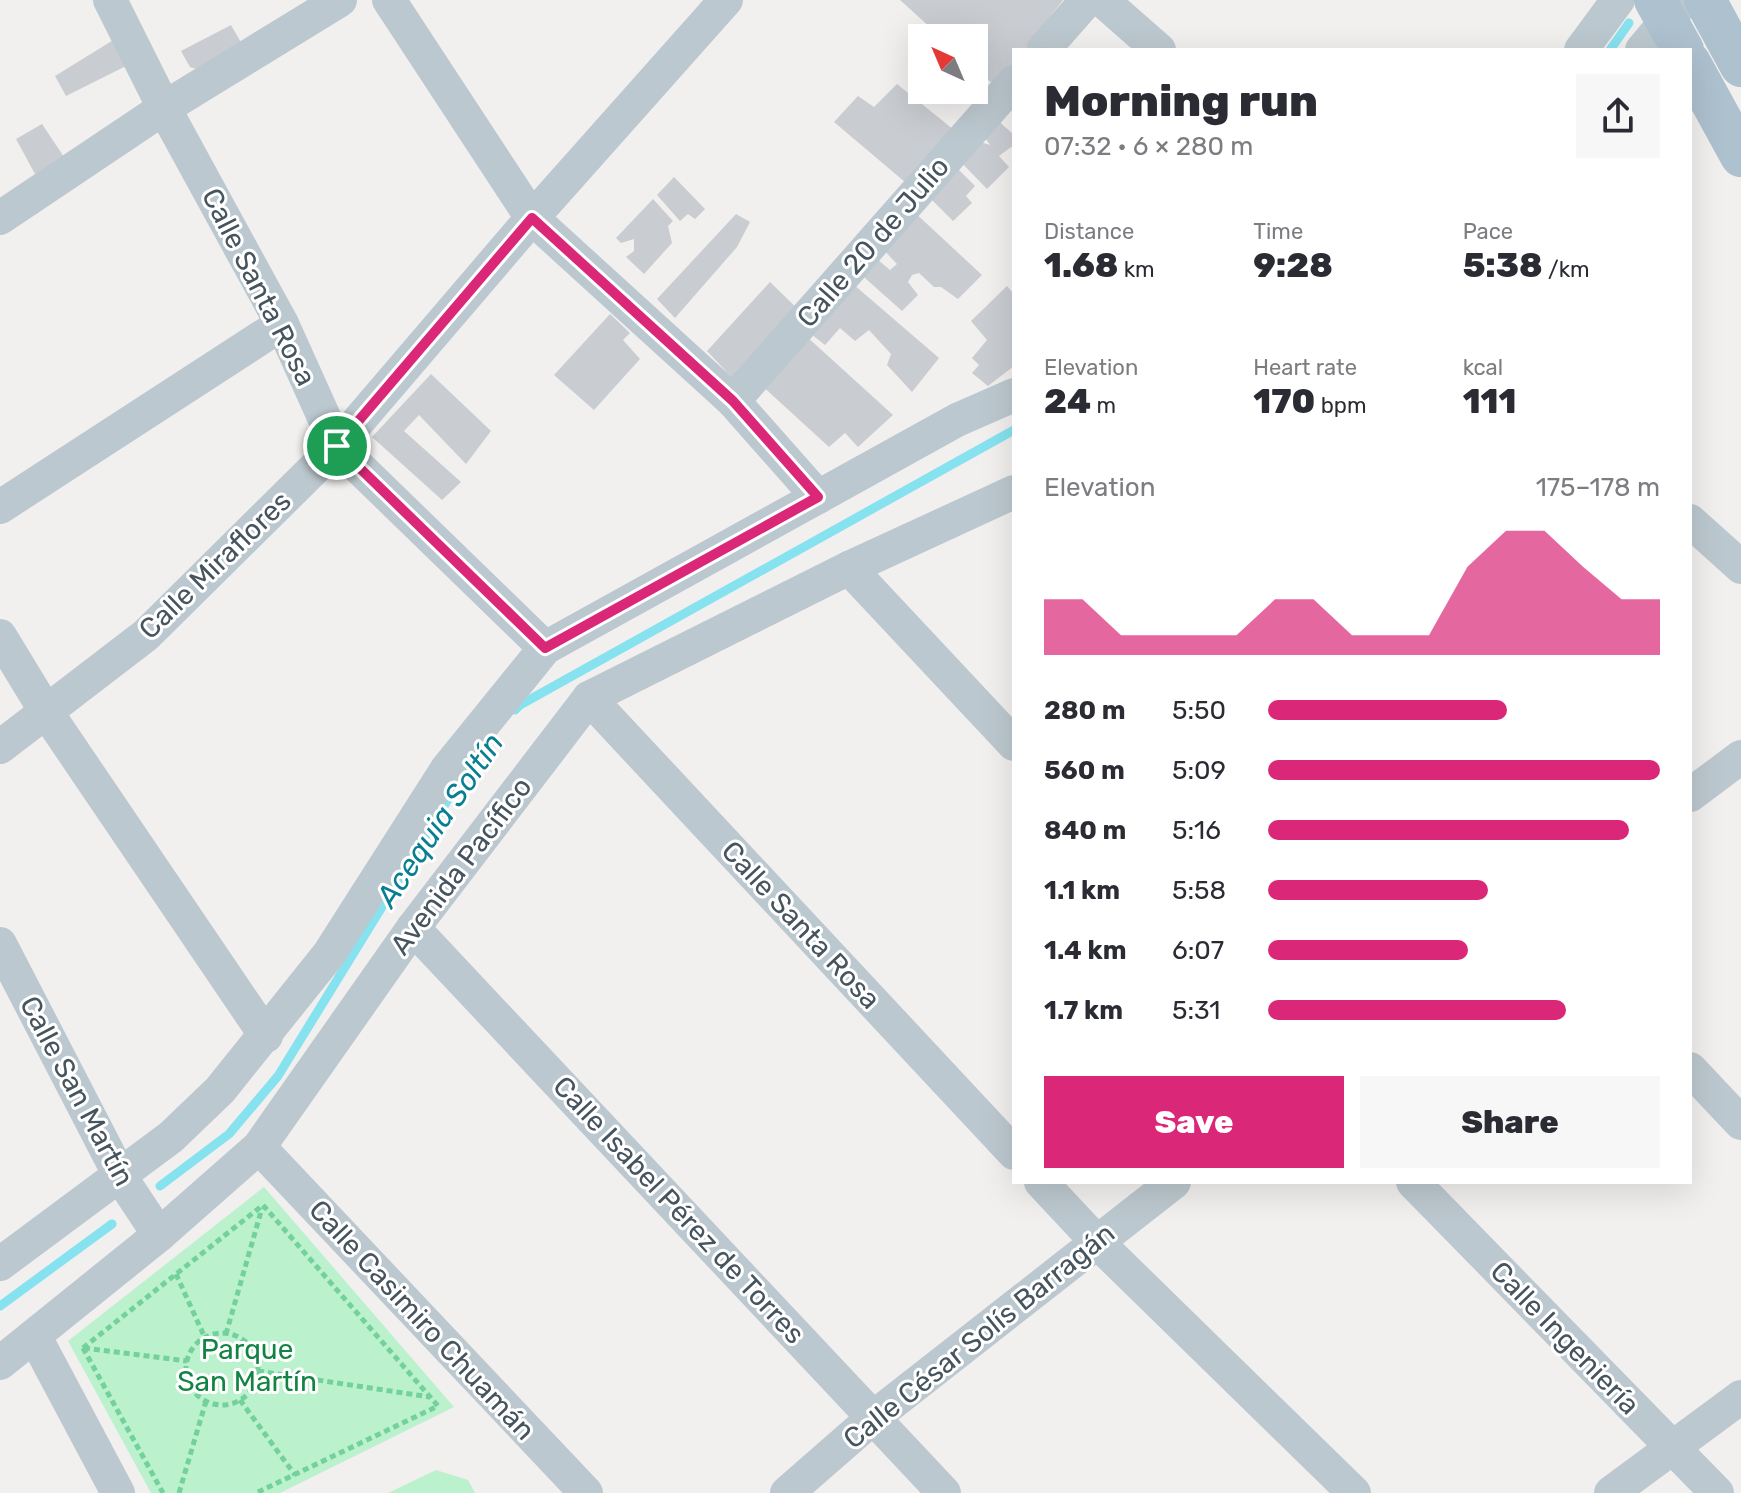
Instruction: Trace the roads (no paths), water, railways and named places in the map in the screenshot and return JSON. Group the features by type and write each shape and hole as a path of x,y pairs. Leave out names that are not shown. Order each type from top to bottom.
{"main road":[{"path":"1705,0 1741,66"},
{"path":"1692,67 1741,156"}],"street":[{"name":"Calle Santa Rosa","path":"110,0 164,108 282,324 337,446 545,648"},
{"path":"0,218 164,108 340,0"},
{"path":"389,0 532,218 733,401 818,497"},
{"name":"Calle Miraflores","path":"0,747 146,635 337,446 532,218 726,0"},
{"path":"1045,48 1087,0"},
{"path":"1102,0 1157,48"},
{"path":"1582,48 1618,0"},
{"name":"Calle 20 de Julio","path":"733,401 1012,84"},
{"path":"0,507 282,324"},
{"path":"0,1264 181,1128 220,1090 329,954 447,769 545,648 957,420 1012,396"},
{"name":"Avenida Pacífico","path":"0,1363 159,1235 259,1147 413,928 589,698 849,568 1012,493"},
{"path":"1692,523 1741,567"},
{"path":"849,568 1012,742"},
{"path":"0,636 45,710 266,1036"},
{"name":"Calle Santa Rosa","path":"589,698 1012,1151"},
{"path":"1692,794 1741,757"},
{"name":"Calle Isabel Pérez de Torres","path":"413,928 944,1493"},
{"name":"Calle San Martín","path":"0,944 120,1176 159,1235"},
{"path":"1692,1071 1741,1123"},
{"name":"Calle Casimiro Chuamán","path":"259,1147 586,1493"},
{"path":"1043,1184 1097,1242 1354,1493"},
{"name":"Calle César Solís Barragán","path":"787,1493 874,1417 1171,1184"},
{"name":"Calle Ingeniería","path":"1415,1184 1717,1493"},
{"path":"35,1337 118,1493"},
{"path":"1611,1493 1741,1397"}],"waterway":[{"name":"Acequia Soltín","path":"1611,48 1629,23"},
{"name":"Acequia Soltín","path":"515,710 1012,431"},
{"name":"Acequia Soltín","path":"160,1186 229,1134 278,1076 457,785"},
{"name":"Acequia Soltín","path":"0,1306 112,1224"}],"park label":[{"name":"Parque San Martín","path":"247,1365"}]}
